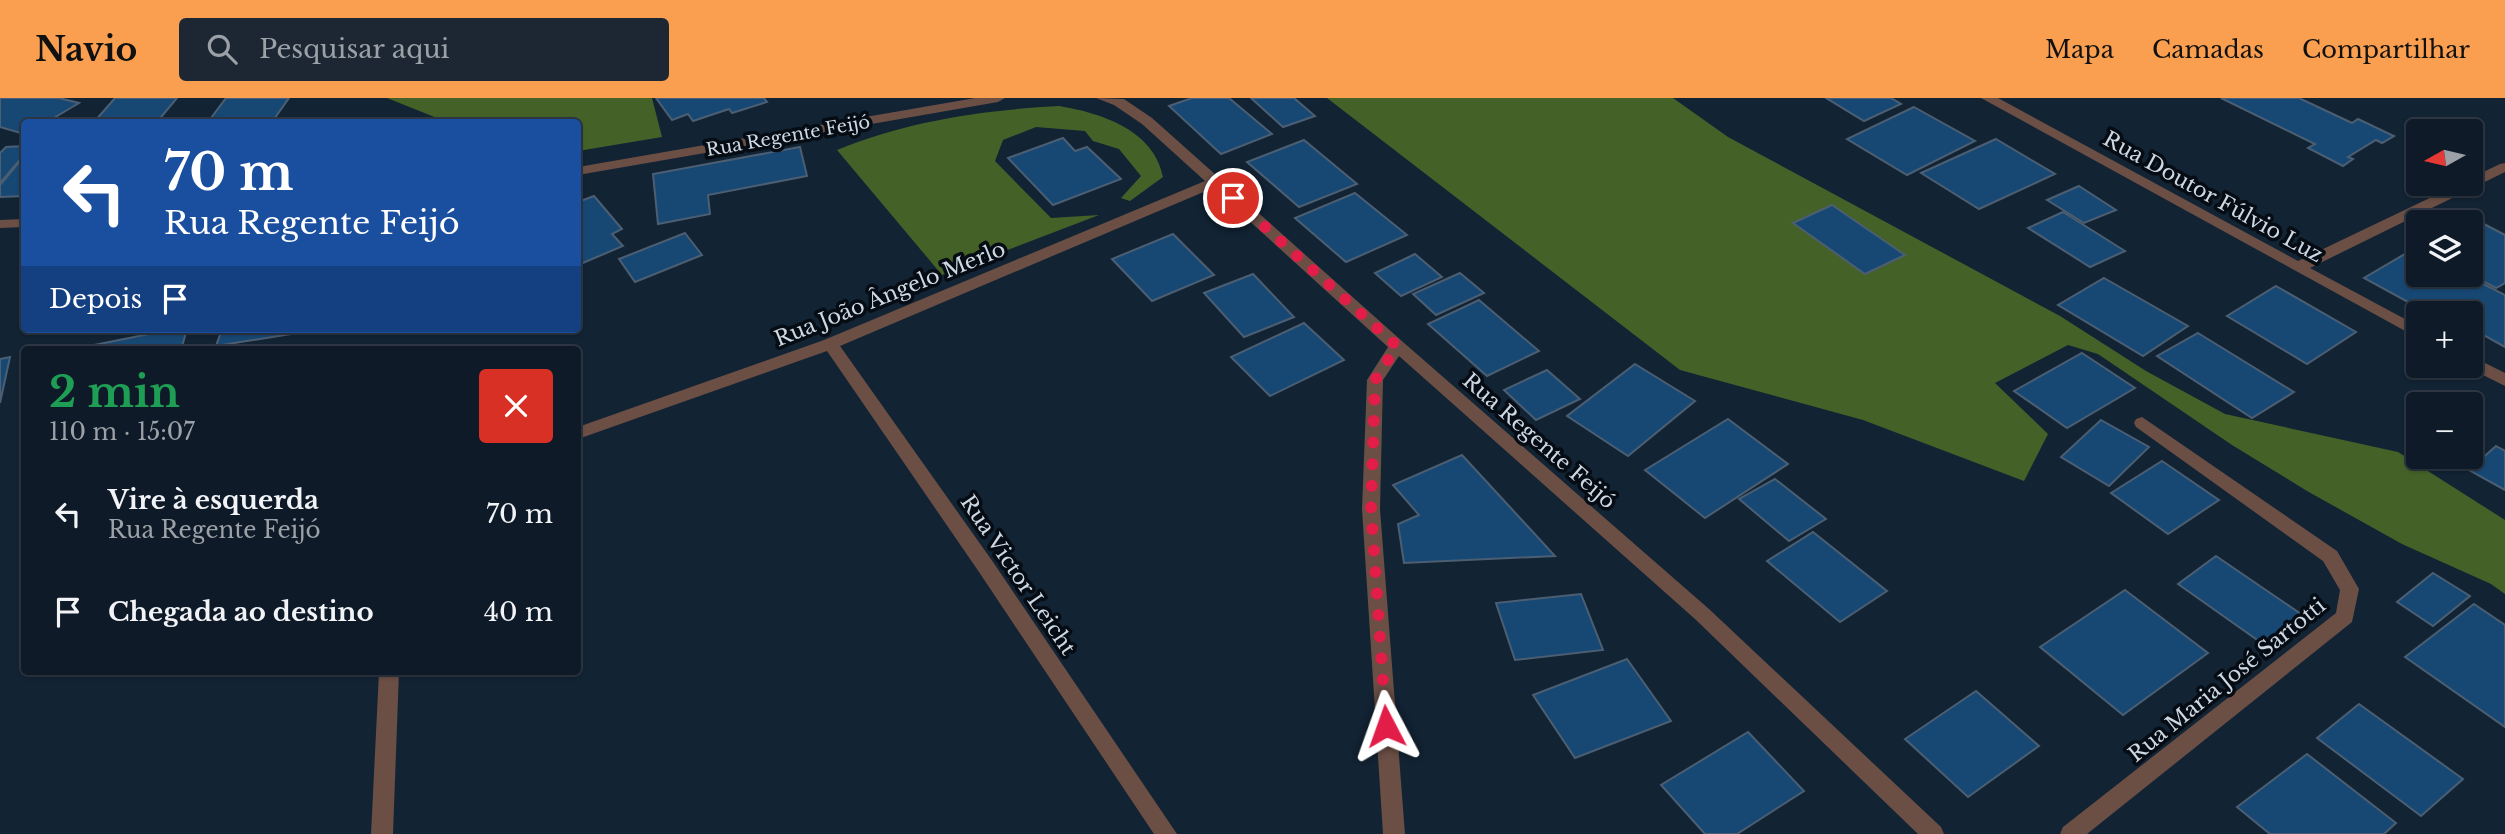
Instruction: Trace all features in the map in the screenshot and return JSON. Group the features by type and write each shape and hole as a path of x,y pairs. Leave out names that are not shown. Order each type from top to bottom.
{"street":[{"name":"Rua Regente Feijó","path":"581,170 998,98"},
{"name":"Rua Regente Feijó","path":"1103,98 1119,102 1147,121 1397,346 1702,614 1933,834"},
{"name":"Rua Doutor Fúlvio Luz","path":"1988,98 2406,326"},
{"path":"2299,267 2505,167"},
{"name":"Rua João Ângelo Merlo","path":"581,432 830,344 1214,182"},
{"path":"0,224 21,223"},
{"name":"Rua Victor Leicht","path":"830,344 986,567 1166,834"},
{"path":"1394,834 1371,509 1375,380 1397,346"},
{"path":"2483,368 2505,380"},
{"name":"Rua Maria José Sartotti","path":"2071,834 2345,617 2350,589 2330,556 2142,423"},
{"path":"382,834 389,675"}],"green space":[{"path":"387,98 652,98 662,137 581,150 581,119 440,119"},
{"path":"1327,98 1673,98 1728,137 2060,316 2146,371 2225,414 2398,452 2406,457 2406,469 2425,469 2505,520 2505,594 2491,584 2402,544 2307,491 2232,445 2098,354 2068,345 1995,383 2048,434 2024,481 1863,420 1680,370"},
{"path":"1059,106 1092,113 1123,126 1149,147 1158,161 1163,177 1130,201 1121,198 1141,176 1119,149 1093,141 1085,131 1036,127 1003,140 995,161 1051,218 1099,215 942,275 837,150 918,124 1002,110"}],"building":[{"path":"0,98 59,98 79,103 52,119 21,119 21,133 0,127"},
{"path":"115,98 177,98 160,119 97,119"},
{"path":"226,98 289,98 274,119 210,119"},
{"path":"656,98 764,98 767,102 732,113 729,109 693,121 688,114 672,120"},
{"path":"1192,98 1229,98 1272,134 1221,154 1169,106"},
{"path":"1251,98 1294,98 1315,116 1283,127"},
{"path":"1826,98 1891,98 1901,104 1864,121"},
{"path":"2221,98 2299,98 2352,123 2358,119 2394,136 2382,143 2376,140 2348,157 2353,159 2343,166 2308,148 2315,144"},
{"path":"1914,107 1975,141 1907,175 1847,139"},
{"path":"1063,138 1075,151 1087,147 1121,179 1053,205 1008,158"},
{"path":"1996,139 2055,174 1979,209 1921,173"},
{"path":"1304,140 1357,184 1299,207 1247,162"},
{"path":"21,146 21,158 0,183 0,153 6,147"},
{"path":"800,147 807,176 708,195 710,214 658,224 653,174"},
{"path":"20,161 21,196 0,197 0,185"},
{"path":"2079,186 2116,210 2084,223 2047,200"},
{"path":"1355,193 1407,235 1346,262 1295,218"},
{"path":"594,196 622,229 612,234 623,246 581,264 581,201"},
{"path":"1832,205 1905,255 1865,274 1793,223"},
{"path":"2063,212 2125,251 2090,267 2028,228"},
{"path":"2483,224 2505,235 2505,283 2496,288 2483,281"},
{"path":"685,233 702,255 635,282 619,259"},
{"path":"1173,234 1214,275 1152,301 1112,259"},
{"path":"2406,253 2406,287 2483,287 2483,284 2505,295 2505,347 2483,335 2483,301 2406,301 2364,278"},
{"path":"1415,254 1442,277 1401,296 1375,273"},
{"path":"1460,273 1484,293 1436,315 1413,294"},
{"path":"1253,274 1294,317 1244,337 1204,293"},
{"path":"2104,278 2188,326 2143,356 2058,305"},
{"path":"2276,286 2356,332 2307,364 2227,316"},
{"path":"1479,300 1539,351 1487,376 1428,324"},
{"path":"1304,323 1344,360 1270,396 1231,357"},
{"path":"154,333 186,333 182,346 89,346"},
{"path":"221,333 297,333 216,346"},
{"path":"2198,333 2294,392 2252,418 2157,356"},
{"path":"2082,353 2135,388 2067,428 2014,391"},
{"path":"10,357 0,403 0,359"},
{"path":"1635,364 1695,401 1628,456 1567,416"},
{"path":"1547,370 1580,399 1536,420 1504,390"},
{"path":"1728,419 1788,464 1705,518 1645,470"},
{"path":"2101,420 2149,447 2109,486 2061,457"},
{"path":"2496,446 2505,451 2505,490 2469,470 2483,469 2483,458"},
{"path":"1462,455 1555,556 1404,563 1398,524 1419,515 1393,485"},
{"path":"2162,461 2219,500 2168,534 2111,493"},
{"path":"1775,479 1826,519 1789,541 1739,499"},
{"path":"1813,532 1887,591 1840,622 1767,561"},
{"path":"2216,556 2301,614 2263,644 2178,584"},
{"path":"2433,573 2470,596 2433,626 2397,602"},
{"path":"2125,590 2208,653 2123,715 2040,647"},
{"path":"1581,594 1603,650 1515,660 1496,603"},
{"path":"2474,604 2505,625 2505,727 2405,657"},
{"path":"1627,659 1671,721 1575,758 1533,695"},
{"path":"1976,691 2039,746 1968,797 1905,739"},
{"path":"2359,704 2463,779 2421,816 2317,738"},
{"path":"1748,732 1804,791 1737,834 1705,834 1661,785"},
{"path":"2307,754 2396,823 2384,834 2270,834 2237,807"}],"route":[{"path":"1233,198 1397,346 1375,380 1371,509 1386,726"}]}
